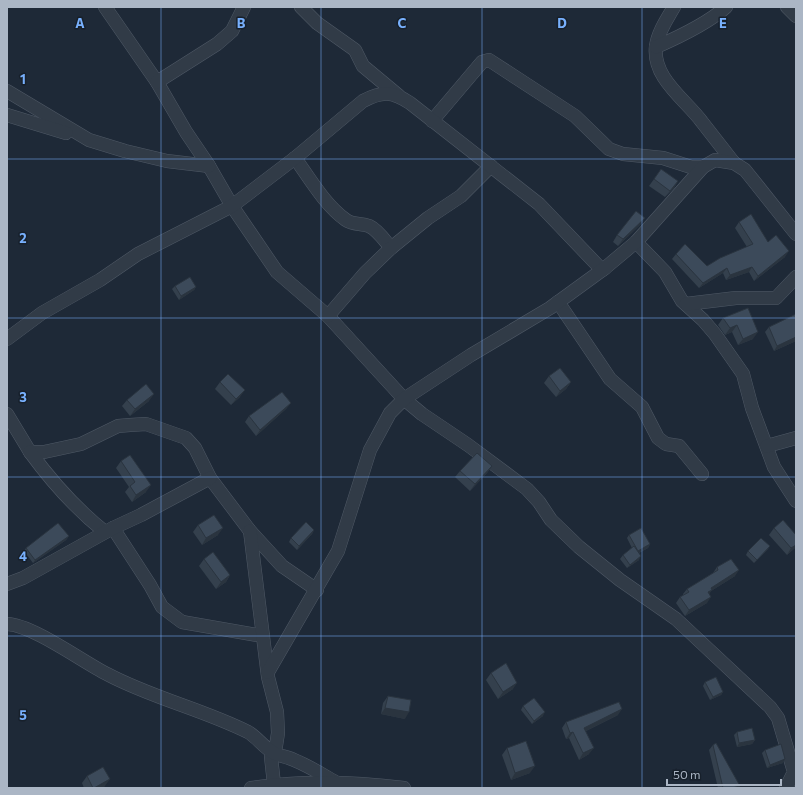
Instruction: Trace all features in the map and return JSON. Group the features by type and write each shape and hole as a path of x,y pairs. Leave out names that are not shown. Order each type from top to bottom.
{"street":[{"path":"105,7 157,82 232,206 277,272 328,316 404,399 422,414 468,444 527,489 539,502 551,520 579,547 620,580 676,619 770,707 778,718 794,772 786,788"},
{"path":"157,82 217,44 232,31 244,7"},
{"path":"301,7 317,23 355,50 363,66 399,96 539,204 602,270 605,268"},
{"path":"674,7 663,26 656,47 657,62 665,80 702,122 734,163 745,170 796,234"},
{"path":"656,47 677,38 715,17 726,7"},
{"path":"787,7 796,16"},
{"path":"432,122 482,62 489,60 575,116 609,149 623,154 663,158 691,167 703,167"},
{"path":"7,91 89,140"},
{"path":"7,340 42,313 100,280 138,254 232,206 295,158 363,101 374,95 391,93 399,96"},
{"path":"7,115 125,152 167,161 209,166"},
{"path":"295,158 317,189 339,214 350,223 369,226 376,230 391,248"},
{"path":"268,672 317,590 338,551 376,437 390,413 404,399 471,355 558,302 605,268 636,242 703,167 715,160 734,163"},
{"path":"328,316 364,273 391,248 428,218 461,196 491,166"},
{"path":"636,242 664,272 674,289 686,304 715,334 743,374 752,408 774,466 796,501"},
{"path":"686,304 736,298 776,298 796,277"},
{"path":"558,302 610,379 642,407 658,438 666,444 679,446 702,474"},
{"path":"7,414 30,452 45,473 76,508 109,530 150,585 162,607 171,616 182,622 263,636"},
{"path":"30,452 44,452 81,444 118,426 146,424 186,438 196,448 210,478 250,532 282,566 317,590"},
{"path":"767,446 796,438"},
{"path":"7,584 23,578 109,530 210,478"},
{"path":"250,532 268,672 277,712 278,733 271,762 274,784"},
{"path":"7,624 13,624 25,629 73,653 106,674 130,685 249,733 273,752 294,760 337,783"},
{"path":"251,788 274,784 362,783 404,788"}],"building":[{"path":"661,169 678,181 670,191 654,179"},
{"path":"636,211 645,218 623,239 617,235"},
{"path":"751,214 768,242 776,235 789,251 758,276 752,267 730,275 727,268 703,283 676,254 685,244 707,266 720,258 753,244 739,222"},
{"path":"190,277 196,287 181,296 175,286"},
{"path":"748,308 758,332 743,339 737,325 730,328 723,318"},
{"path":"796,314 796,337 777,346 769,327"},
{"path":"560,368 571,382 560,391 549,376"},
{"path":"228,374 245,390 236,399 220,382"},
{"path":"146,384 154,394 135,409 127,400"},
{"path":"282,392 291,403 260,430 249,416"},
{"path":"477,453 492,466 475,484 460,471"},
{"path":"130,455 151,485 136,495 130,486 135,482 121,461"},
{"path":"214,515 223,528 206,538 198,525"},
{"path":"783,520 796,535 796,545 791,548 774,528"},
{"path":"306,522 314,530 299,546 291,538"},
{"path":"58,523 69,536 35,560 26,548"},
{"path":"641,528 650,544 638,551 629,535"},
{"path":"761,538 770,546 757,560 748,551"},
{"path":"634,546 641,556 630,565 623,555"},
{"path":"213,552 230,575 221,582 204,559"},
{"path":"731,559 739,570 711,588 712,590 708,592 711,597 689,610 680,597 689,592 687,589 718,570 717,567"},
{"path":"506,663 517,683 503,692 491,673"},
{"path":"716,677 723,692 713,697 705,682"},
{"path":"388,696 411,700 409,712 385,708"},
{"path":"534,698 545,712 534,721 523,706"},
{"path":"619,702 622,709 584,728 594,748 583,753 573,732 570,733 566,722"},
{"path":"752,728 755,740 739,743 737,732"},
{"path":"526,741 535,766 515,773 507,748"},
{"path":"716,743 740,786 723,788 713,745"},
{"path":"781,744 785,759 770,765 765,750"},
{"path":"103,767 110,779 93,788 87,776"}]}
